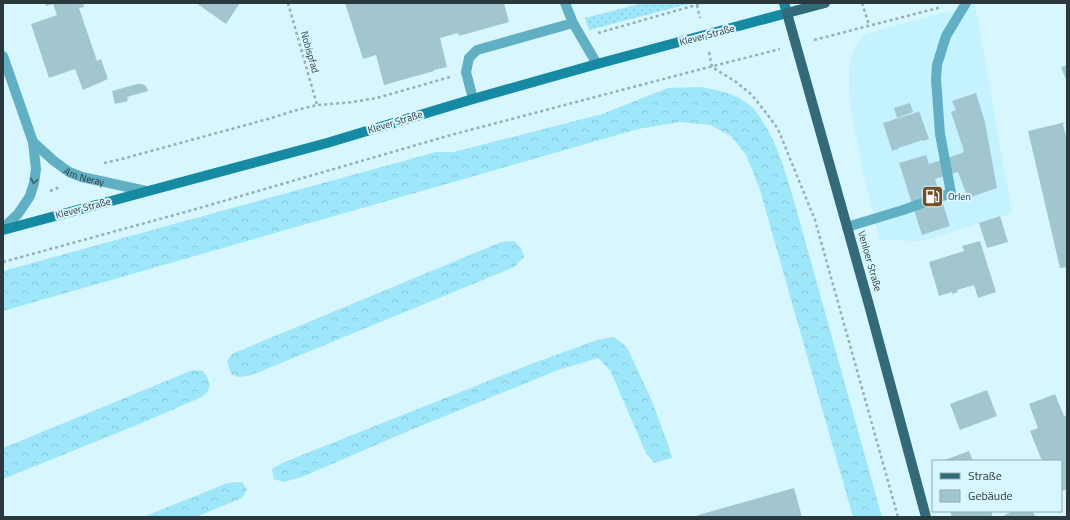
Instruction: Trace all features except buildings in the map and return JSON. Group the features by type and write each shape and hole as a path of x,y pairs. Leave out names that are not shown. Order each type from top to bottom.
{"main road":[{"path":"786,8 825,3"},
{"name":"Klever Straße","path":"3,229 327,143 473,99 704,35 786,8"},
{"name":"Venloer Straße","path":"786,8 926,517"}],"street":[{"path":"565,3 573,23 597,64"},
{"path":"847,227 952,193 940,134 936,79 937,65 946,36 966,3"},
{"path":"473,99 466,72 469,58 477,50 573,23"},
{"name":"Am Neray","path":"3,56 33,142 36,169 30,196 18,214 3,229"},
{"name":"Am Neray","path":"33,142 69,172 82,177 146,191"}],"path":[{"name":"Nobispfad","path":"82,177 100,164 317,105 288,3"},
{"path":"703,3 697,5 712,67 736,82 752,95 778,129 816,220 898,517"},
{"path":"862,3 869,26 942,7"},
{"path":"3,262 196,209 451,135 712,67"}],"shaded area":[{"path":"975,4 1012,213 923,241 880,240 867,189 851,112 849,68 852,54 865,34"}],"green space":[{"path":"643,3 692,3 589,30 585,18"},
{"path":"701,87 729,94 748,104 759,115 778,151 796,208 882,517 853,517 759,187 746,155 731,136 710,125 680,122 638,129 3,311 3,271 436,152 454,152 602,114 668,88"},
{"path":"514,241 521,248 524,257 514,267 259,372 248,376 238,377 231,374 227,361 232,354 501,242"},
{"path":"614,337 627,347 652,401 672,458 654,463 646,453 610,370 598,358 558,370 406,432 302,477 284,482 274,479 272,469 282,463 531,364 597,340"},
{"path":"193,370 203,371 210,385 207,393 202,397 3,479 3,448"},
{"path":"242,482 247,490 242,498 196,517 143,517 228,483"}],"place":[{"name":"Orlen","path":"932,196"}]}
